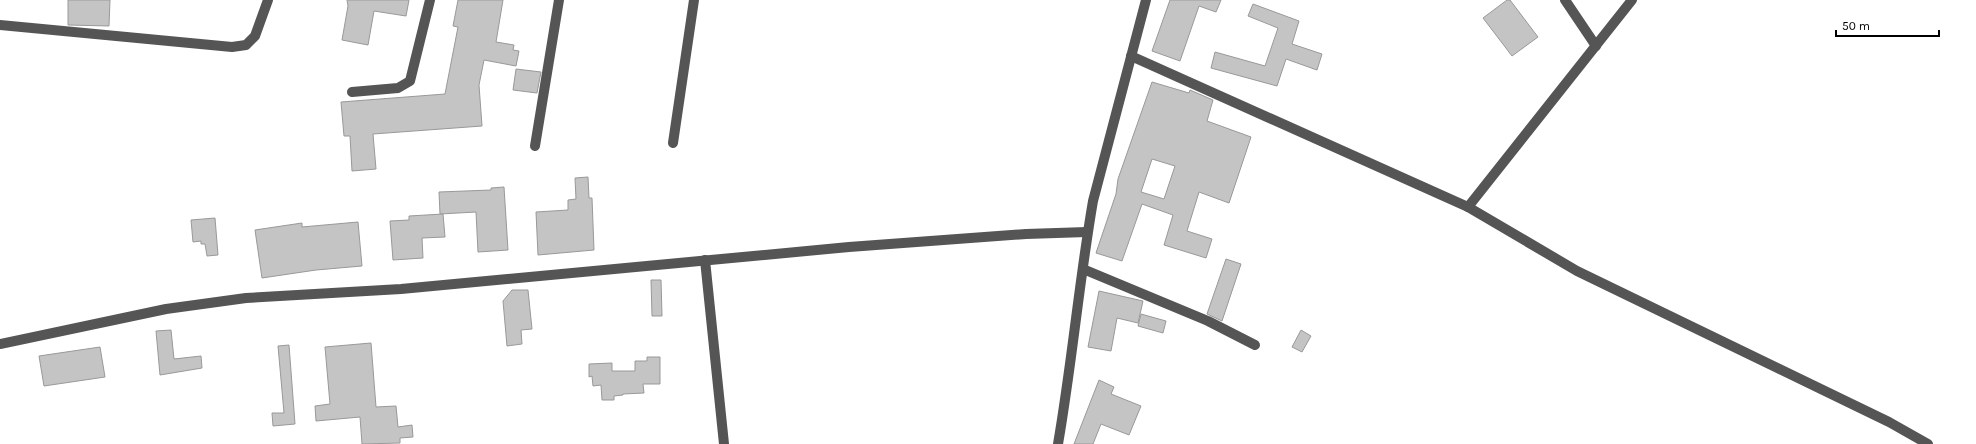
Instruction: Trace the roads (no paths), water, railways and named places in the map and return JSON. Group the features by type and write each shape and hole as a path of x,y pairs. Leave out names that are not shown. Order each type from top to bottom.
{"street":[{"path":"0,25 232,47 246,45 255,36 268,0"},
{"path":"352,92 398,88 410,81 430,0"},
{"path":"535,146 559,0"},
{"path":"673,143 694,0"},
{"path":"1058,444 1075,338 1087,232 1093,201 1146,0"},
{"path":"1565,0 1596,46"},
{"path":"1468,207 1632,0"},
{"path":"1131,56 1468,207 1578,271 1889,422 1928,444"},
{"path":"0,344 166,309 246,298 401,289 849,246 1026,234 1087,232"},
{"path":"705,260 724,444"},
{"path":"1083,268 1208,321 1255,345"}]}
